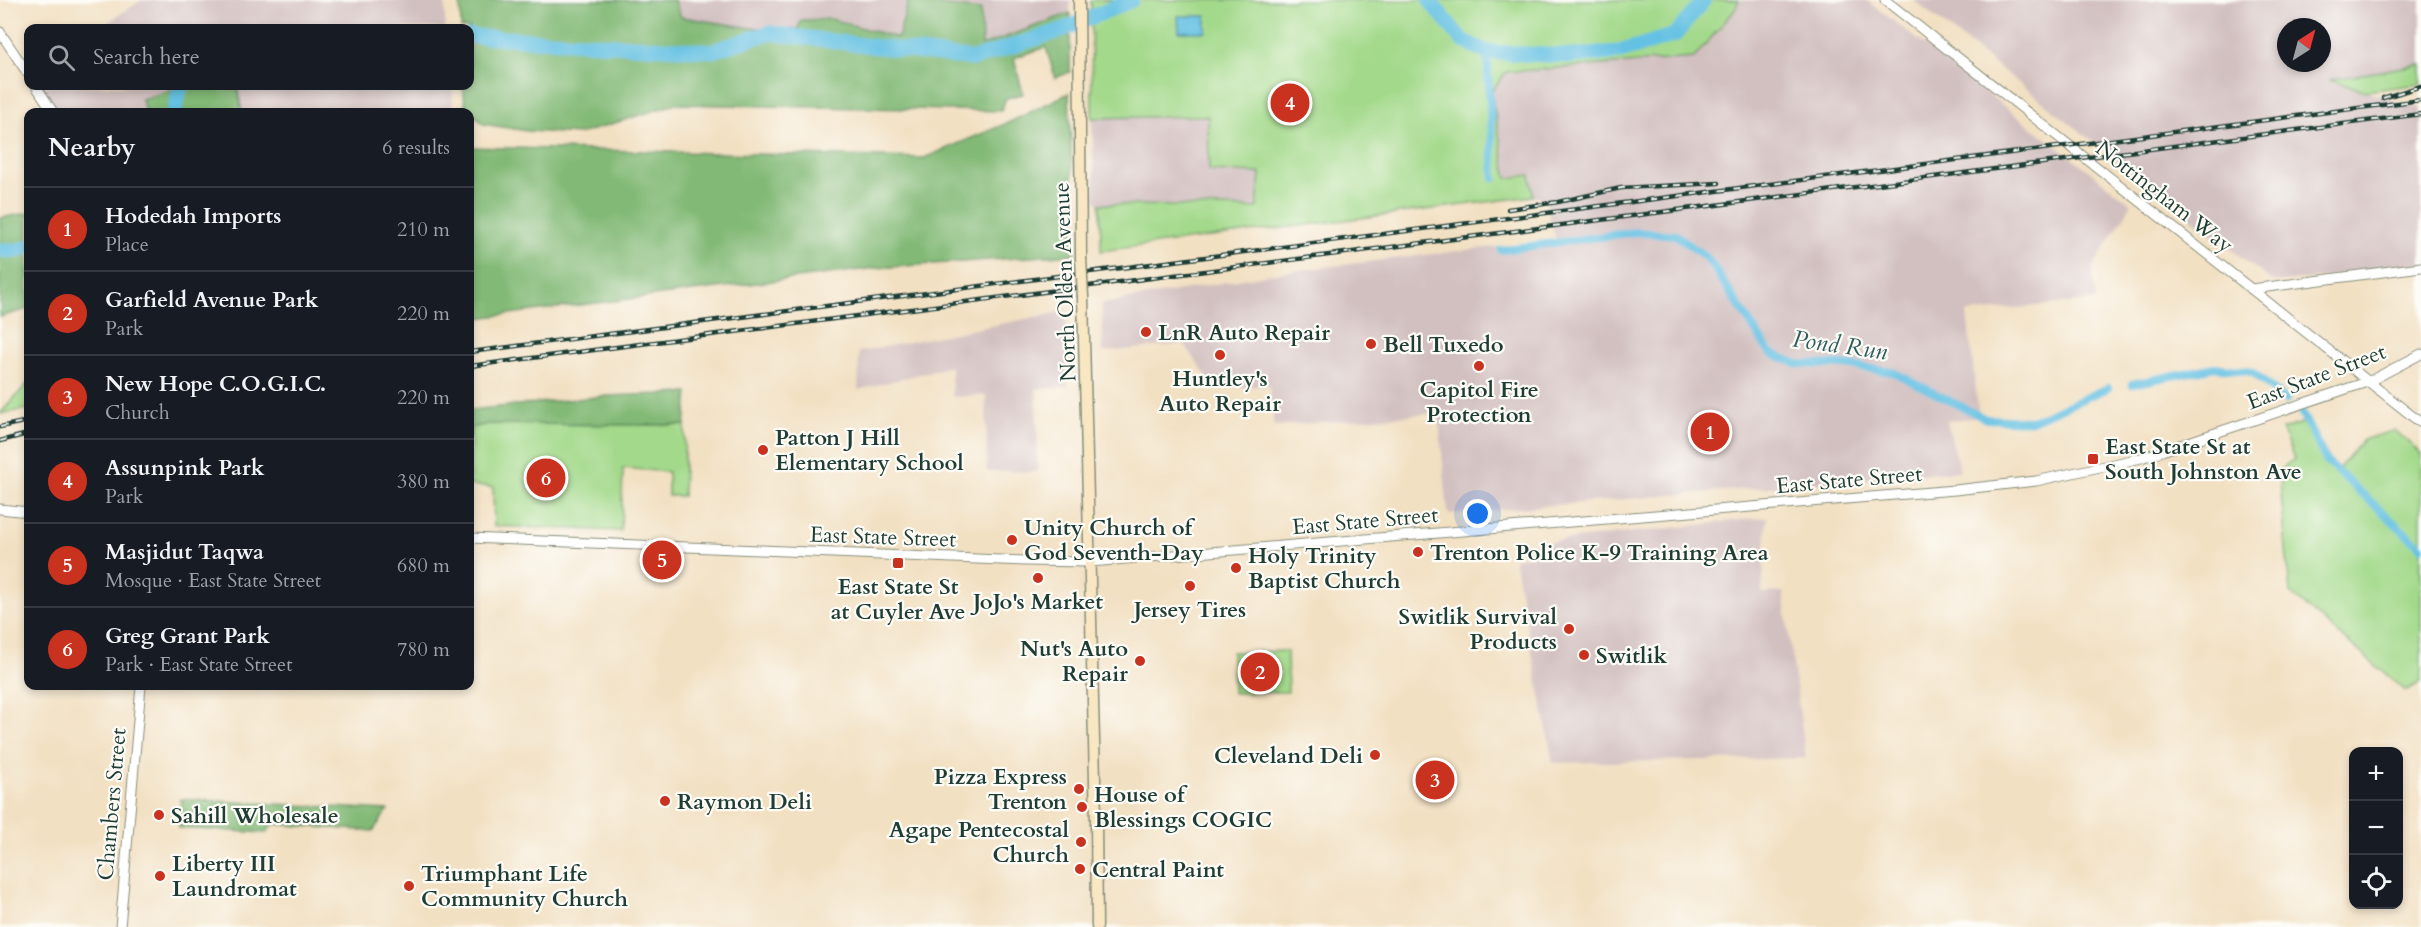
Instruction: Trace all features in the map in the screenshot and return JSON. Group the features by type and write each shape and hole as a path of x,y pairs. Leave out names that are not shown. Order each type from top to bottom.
{"main road":[{"name":"North Olden Avenue","path":"1078,5 1081,258 1097,927"}],"street":[{"name":"Nottingham Way","path":"1885,0 2421,423"},
{"path":"0,32 24,68"},
{"path":"39,90 50,108"},
{"path":"2252,289 2421,267"},
{"name":"East State Street","path":"474,538 1090,562 2036,481 2141,458 2370,381 2421,354"},
{"path":"0,509 24,512"},
{"name":"Chambers Street","path":"120,927 141,690"}],"shaded area":[{"path":"142,0 445,0 445,24 105,24"},
{"path":"674,0 1070,0 1070,13 982,46 980,10 908,2 899,38 866,30 801,20 798,29 752,28 681,17"},
{"path":"1739,0 1866,0 2132,204 2092,268 2096,300 1967,313 1979,417 1947,421 1960,471 1448,514 1438,413 1274,426 1269,385 1215,389 1184,344 1103,352 1102,304 1283,272 1483,248 1557,243 1544,198 1533,196 1530,175 1507,178 1492,97 1487,97 1506,72 1694,58 1734,11"},
{"path":"1913,0 2421,0 2421,64 2330,80 2421,109 2421,266 2274,283"},
{"path":"36,90 171,90 143,99 144,108 48,108"},
{"path":"238,90 452,90 453,108 241,108"},
{"path":"1209,116 1209,171 1260,173 1257,208 1100,204 1095,200 1092,118"},
{"path":"1066,311 1068,387 1036,389 1038,472 987,471 986,395 952,397 951,366 858,390 859,352"},
{"path":"1767,517 1762,593 1783,592 1806,758 1553,763 1514,558 1534,555 1533,544"}],"green space":[{"path":"460,0 674,0 681,17 752,28 798,29 801,20 831,19 898,38 908,1 981,10 982,46 1070,13 1070,72 1055,78 1046,47 1014,58 1023,94 1006,98 1001,111 675,104 580,134 527,131 483,124 474,114 474,108 468,108 465,105 463,90 474,90 474,24 461,24"},
{"path":"1091,0 1739,0 1734,11 1694,58 1506,72 1488,97 1492,96 1507,178 1530,175 1533,196 1101,251 1100,204 1257,208 1260,173 1209,171 1208,116 1092,118"},
{"path":"2421,64 2421,84 2366,91 2329,80"},
{"path":"171,90 238,90 241,108 144,108 142,99"},
{"path":"1069,93 1075,254 876,268 474,318 474,147 924,158 1012,121"},
{"path":"24,214 24,310 0,317 0,218"},
{"path":"24,387 24,410 0,414"},
{"path":"688,393 685,425 488,424 474,427 474,410 606,396"},
{"path":"2307,421 2334,474 2363,440 2395,430 2421,454 2421,682 2406,691 2290,593 2279,470 2294,459 2282,430"},
{"path":"488,424 685,425 683,496 668,496 668,472 623,468 621,531 494,526 493,487 474,485 474,427"},
{"path":"1287,651 1288,692 1233,693 1232,652"},
{"path":"181,799 388,810 373,831 273,824 266,833 179,828"}],"water":[{"path":"1178,16 1206,16 1206,32 1179,32"}],"waterway":[{"path":"474,36 712,51 769,33 973,59 1062,30 1132,0"},
{"path":"1429,0 1463,41 1487,52 1571,56 1620,52 1675,35 1704,0"},
{"name":"Pond Run","path":"1487,52 1494,178"},
{"path":"175,108 180,90"},
{"name":"Pond Run","path":"1501,250 1636,232 1676,235 1708,259 1770,353 1798,364 1844,365 1893,372 1986,419 2032,421 2108,388"},
{"path":"0,250 15,251 24,248"},
{"name":"Pond Run","path":"2132,384 2215,367 2252,372 2286,400"},
{"name":"Pond Run","path":"2302,414 2327,462 2421,547"}],"railway":[{"path":"2383,98 2421,86"},
{"path":"474,351 2421,100"},
{"path":"474,365 2421,114"},
{"path":"1508,209 1558,202 1621,188 1719,183"},
{"path":"0,427 24,422"},
{"path":"0,441 24,435"}],"place":[{"name":"Assunpink Park","path":"1290,103"},
{"name":"LnR Auto Repair","path":"1146,332"},
{"name":"Bell Tuxedo","path":"1371,344"},
{"name":"Huntley's Auto Repair","path":"1220,355"},
{"name":"Capitol Fire Protection","path":"1479,366"},
{"name":"Hodedah Imports","path":"1710,432"},
{"name":"Patton J Hill Elementary School","path":"763,450"},
{"name":"East State St at South Johnston Ave","path":"2093,459"},
{"name":"Greg Grant Park","path":"546,478"},
{"name":"Unity Church of God Seventh-Day","path":"1012,540"},
{"name":"Trenton Police K-9 Training Area","path":"1418,552"},
{"name":"Masjidut Taqwa","path":"662,560"},
{"name":"East State St at Cuyler Ave","path":"898,563"},
{"name":"Holy Trinity Baptist Church","path":"1236,568"},
{"name":"JoJo's Market","path":"1038,578"},
{"name":"Jersey Tires","path":"1190,586"},
{"name":"Switlik Survival Products","path":"1569,629"},
{"name":"Switlik","path":"1584,655"},
{"name":"Nut's Auto Repair","path":"1140,661"},
{"name":"Garfield Avenue Park","path":"1260,672"},
{"name":"Cleveland Deli","path":"1375,755"},
{"name":"New Hope C.O.G.I.C.","path":"1435,780"},
{"name":"Pizza Express Trenton","path":"1079,789"},
{"name":"Raymon Deli","path":"665,801"},
{"name":"House of Blessings COGIC","path":"1082,807"},
{"name":"Sahill Wholesale","path":"159,815"},
{"name":"Agape Pentecostal Church","path":"1081,842"},
{"name":"Central Paint","path":"1080,869"},
{"name":"Liberty III Laundromat","path":"160,876"},
{"name":"Triumphant Life Community Church","path":"409,886"}]}
